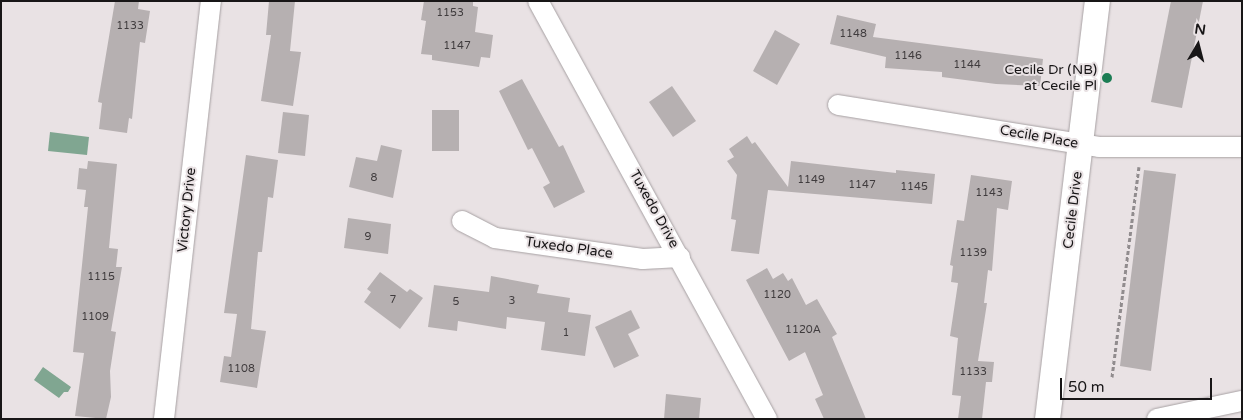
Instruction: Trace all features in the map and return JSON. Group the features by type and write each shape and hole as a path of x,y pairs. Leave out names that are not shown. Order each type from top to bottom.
{"street":[{"name":"Victory Drive","path":"164,419 211,1"},
{"name":"Tuxedo Drive","path":"538,1 680,257 767,419"},
{"name":"Cecile Drive","path":"1047,419 1082,144 1097,1"},
{"name":"Cecile Place","path":"838,105 1082,144 1242,148"},
{"name":"Tuxedo Place","path":"462,221 495,238 643,259 680,257"},
{"path":"1157,419 1242,401"}],"path":[{"path":"1112,377 1140,159"}],"shaded area":[{"path":"50,132 89,137 87,155 48,151"},
{"path":"43,367 71,387 68,392 64,392 59,398 34,380"}],"building":[{"path":"115,1 139,1 138,9 150,11 145,43 140,42 132,119 129,118 127,133 99,129 102,103 98,102"},
{"path":"269,1 295,1 290,51 301,52 293,106 261,101 271,35 266,35"},
{"path":"424,1 473,1 473,6 478,7 475,32 493,35 490,58 481,57 479,67 432,60 432,55 421,54 426,21 421,20"},
{"path":"1171,1 1203,1 1182,108 1151,102"},
{"path":"837,15 876,24 873,37 1043,59 1040,86 996,84 942,77 942,72 885,68 886,57 830,44"},
{"path":"775,30 800,44 777,85 753,71"},
{"path":"522,79 559,147 563,145 585,192 554,208 543,187 550,183 532,148 528,150 499,91"},
{"path":"672,86 696,121 673,137 649,102"},
{"path":"432,110 459,110 459,151 432,151"},
{"path":"283,112 309,115 305,156 278,153"},
{"path":"747,136 752,144 755,142 788,187 791,161 896,173 896,170 935,174 932,204 768,190 759,254 731,251 736,220 731,219 737,175 727,161 734,157 729,149"},
{"path":"381,145 402,150 393,198 349,187 356,157 377,161"},
{"path":"246,155 278,160 273,198 268,197 262,252 258,252 251,329 266,331 257,388 220,382 224,356 231,357 237,314 224,313"},
{"path":"88,161 117,164 109,248 118,249 116,267 122,267 111,331 116,332 110,371 111,397 106,419 75,416 84,353 73,352 88,207 84,207 86,190 77,189 79,168 87,169"},
{"path":"1144,170 1176,174 1151,371 1120,366"},
{"path":"971,175 1012,181 1008,210 997,208 992,271 988,270 984,303 987,303 978,361 994,362 992,382 986,382 982,419 958,419 961,396 952,395 958,338 950,336 958,283 951,282 953,266 950,265 957,220 964,221"},
{"path":"348,218 391,224 388,254 344,248"},
{"path":"767,268 773,279 783,273 788,281 792,278 806,305 817,299 837,334 832,337 866,419 824,419 815,399 823,395 805,352 789,361 746,280"},
{"path":"380,272 407,292 410,289 423,298 400,329 364,302 371,292 367,289"},
{"path":"491,276 539,285 537,293 570,298 568,312 591,315 585,356 541,350 545,322 507,317 506,329 458,321 457,331 428,327 434,285 489,292"},
{"path":"631,310 640,328 628,334 639,356 614,368 595,327"},
{"path":"666,394 701,398 699,419 664,419"}],"place":[{"name":"Cecile Dr (NB) at Cecile Pl","path":"1107,78"}]}
